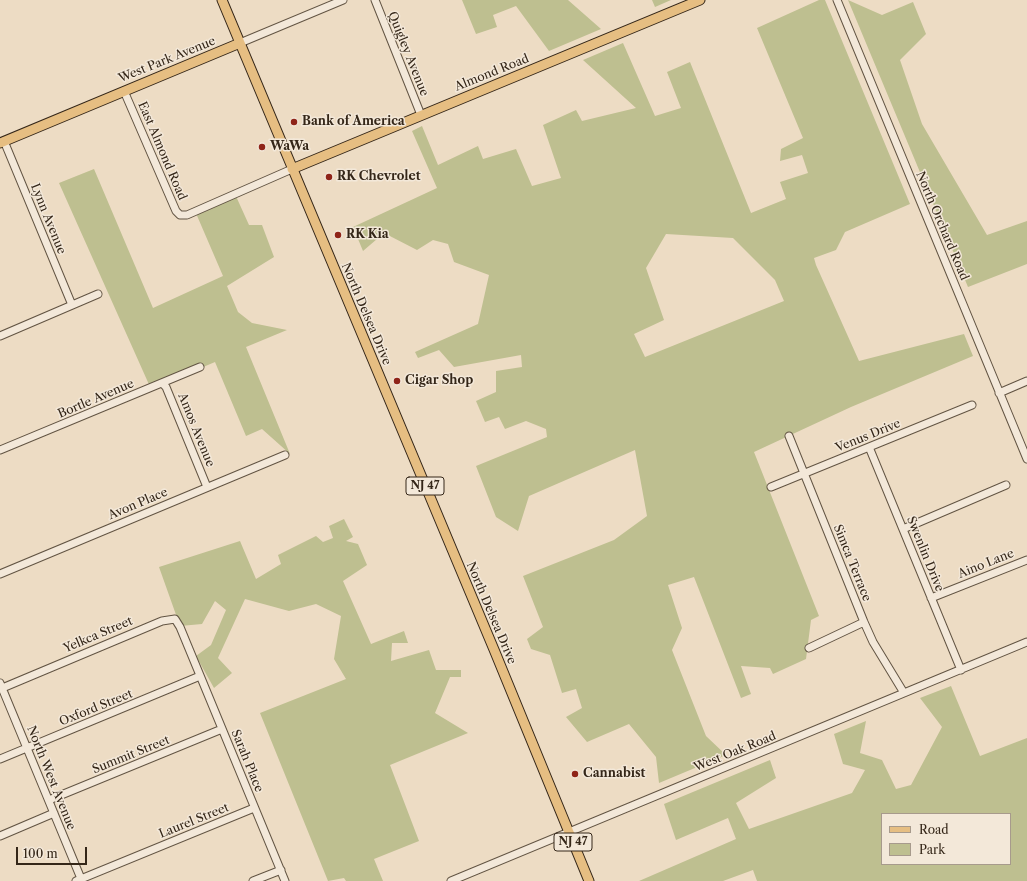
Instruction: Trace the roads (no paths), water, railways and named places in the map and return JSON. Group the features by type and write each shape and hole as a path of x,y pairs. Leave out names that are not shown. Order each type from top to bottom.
{"main road":[{"name":"North Delsea Drive","path":"222,0 588,881"},
{"name":"Almond Road","path":"292,169 700,0"},
{"name":"West Park Avenue","path":"2,142 240,44"}],"street":[{"name":"West Park Avenue","path":"240,44 343,0"},
{"name":"Quigley Avenue","path":"375,0 421,115"},
{"name":"North Orchard Road","path":"837,0 1027,459"},
{"name":"East Almond Road","path":"124,91 176,211 180,215 187,215 292,169"},
{"name":"Lynn Avenue","path":"2,142 72,305"},
{"path":"0,336 98,294"},
{"name":"Bortle Avenue","path":"0,450 200,367"},
{"path":"999,393 1027,381"},
{"name":"Amos Avenue","path":"162,383 166,387 207,488"},
{"name":"Venus Drive","path":"771,487 972,405"},
{"name":"Simca Terrace","path":"788,436 873,642 904,693"},
{"name":"Swenlin Drive","path":"869,447 961,670"},
{"name":"Avon Place","path":"0,574 285,455"},
{"path":"903,529 1006,486"},
{"name":"Aino Lane","path":"932,598 1027,560"},
{"name":"Yelkca Street","path":"1,687 168,619 175,619 178,623 189,649"},
{"path":"809,648 864,622"},
{"name":"West Oak Road","path":"451,881 1027,642"},
{"name":"Sarah Place","path":"189,649 285,881"},
{"name":"Oxford Street","path":"0,759 200,676"},
{"name":"North West Avenue","path":"1,687 49,800 80,880"},
{"name":"Summit Street","path":"49,800 222,729"},
{"name":"Laurel Street","path":"80,880 254,808"},
{"path":"0,836 54,814"},
{"path":"253,881 280,870"}],"place":[{"name":"Bank of America","path":"294,122"},
{"name":"WaWa","path":"262,147"},
{"name":"RK Chevrolet","path":"329,177"},
{"name":"RK Kia","path":"338,235"},
{"name":"Cigar Shop","path":"397,381"},
{"name":"Cannabist","path":"575,774"}]}
